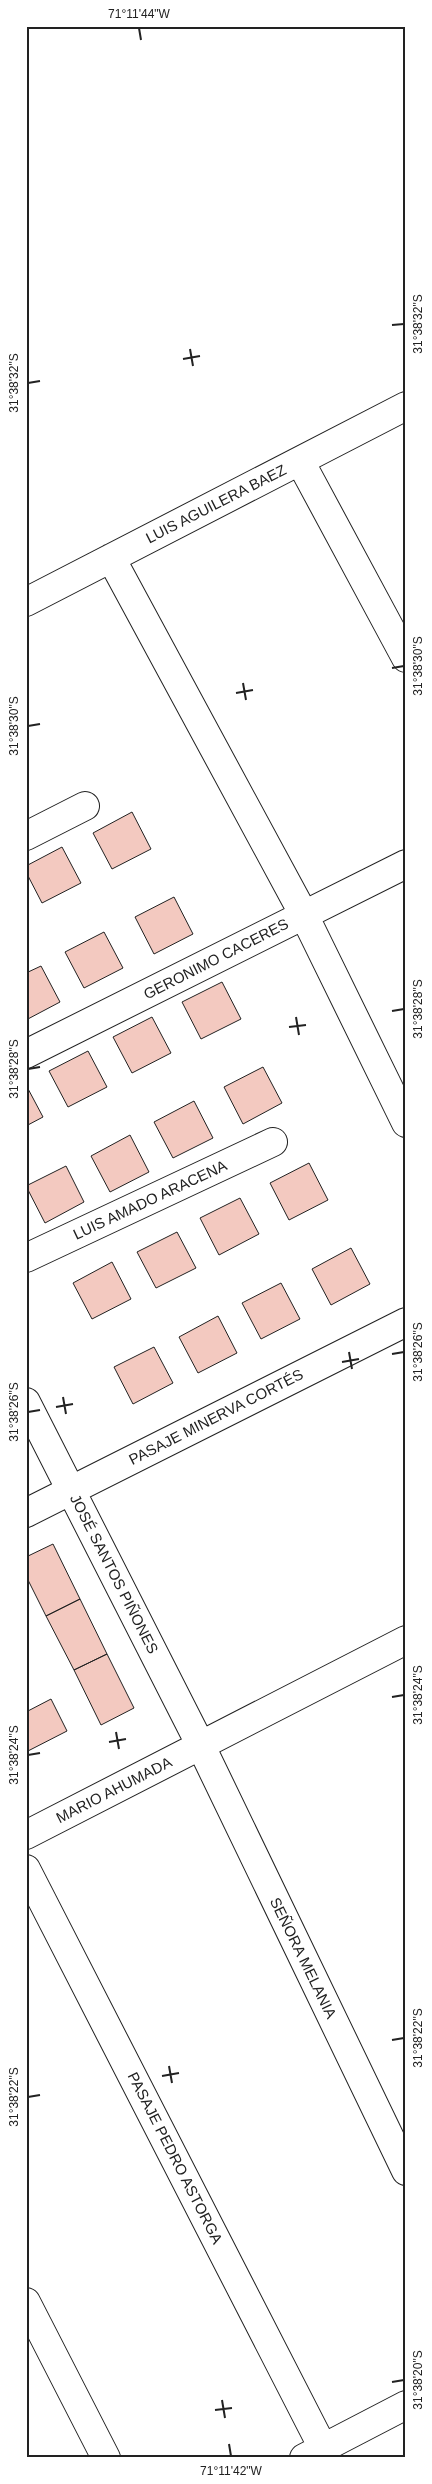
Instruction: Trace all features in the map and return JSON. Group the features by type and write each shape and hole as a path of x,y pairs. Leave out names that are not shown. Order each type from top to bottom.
{"street":[{"name":"LUIS AGUILERA BAEZ","path":"26,602 406,406"},
{"path":"300,461 406,658"},
{"path":"111,558 304,915 406,1123"},
{"path":"26,836 84,806"},
{"name":"GERONIMO CACERES","path":"26,1054 406,864"},
{"name":"LUIS AMADO ARACENA","path":"26,1258 273,1142"},
{"name":"PASAJE MINERVA CORTÉS","path":"26,1513 406,1322"},
{"name":"JOSÉ SANTOS PIÑONES","path":"26,1402 201,1746"},
{"name":"MARIO AHUMADA","path":"26,1835 406,1640"},
{"name":"SEÑORA MELANIA","path":"201,1746 406,2171"},
{"name":"PASAJE PEDRO ASTORGA","path":"26,1869 313,2453"},
{"path":"26,2302 106,2458"},
{"path":"313,2453 406,2405"}],"building":[{"path":"132,812 151,849 112,869 93,833"},
{"path":"62,847 81,883 42,903 26,872 26,866"},
{"path":"174,897 193,934 154,954 135,917"},
{"path":"104,932 123,968 84,988 65,952"},
{"path":"41,966 60,1002 26,1020 26,973"},
{"path":"222,982 241,1019 201,1039 182,1002"},
{"path":"152,1017 171,1053 132,1073 113,1037"},
{"path":"88,1051 107,1087 68,1107 49,1071"},
{"path":"263,1067 282,1103 243,1124 224,1087"},
{"path":"26,1085 43,1117 26,1126"},
{"path":"194,1101 213,1138 173,1158 154,1122"},
{"path":"130,1135 149,1172 110,1192 91,1156"},
{"path":"309,1163 328,1200 289,1220 270,1183"},
{"path":"66,1166 84,1202 45,1223 26,1186"},
{"path":"240,1198 259,1234 219,1255 200,1218"},
{"path":"177,1232 196,1268 156,1288 137,1252"},
{"path":"351,1248 370,1284 331,1305 312,1269"},
{"path":"112,1262 131,1299 92,1319 73,1283"},
{"path":"281,1283 300,1319 261,1339 242,1303"},
{"path":"218,1316 237,1353 198,1373 179,1337"},
{"path":"154,1347 173,1383 133,1404 114,1367"},
{"path":"53,1544 80,1599 46,1616 26,1576 26,1557"},
{"path":"80,1599 107,1654 74,1670 46,1616"},
{"path":"107,1654 134,1708 101,1725 74,1670"},
{"path":"51,1699 67,1731 26,1752 26,1712"}]}
